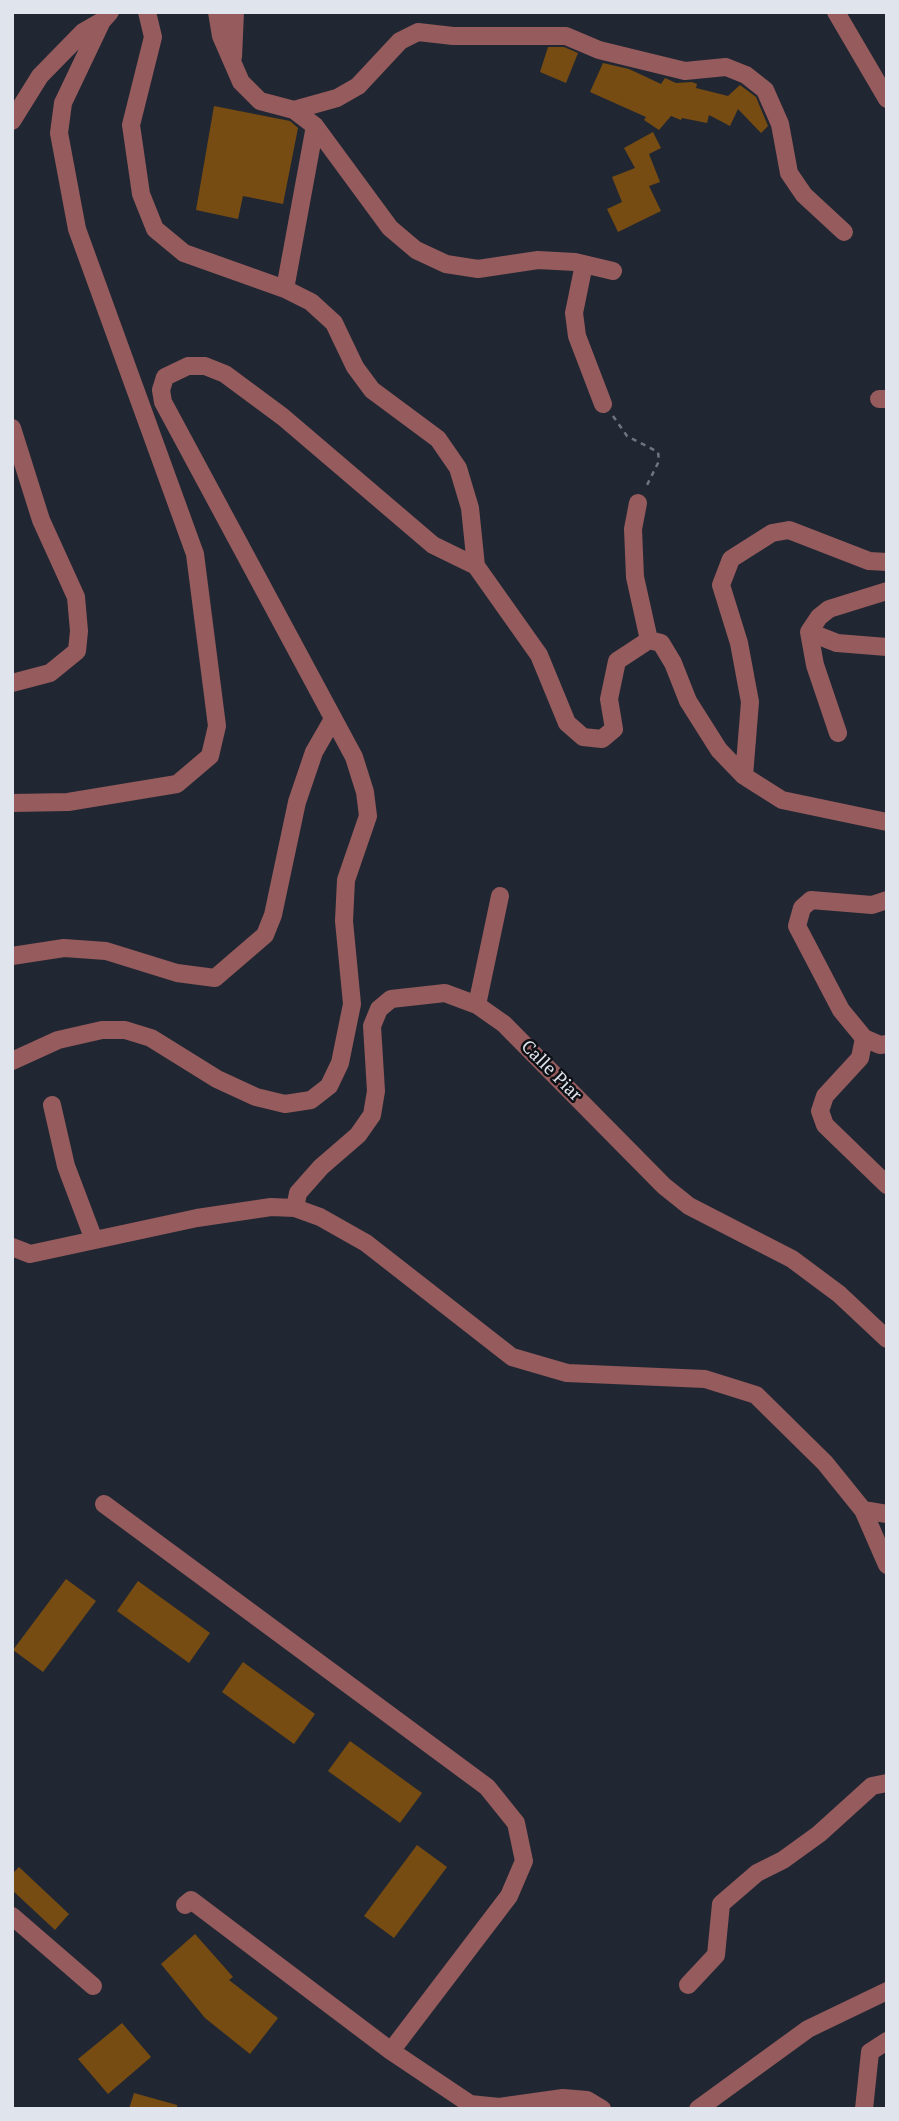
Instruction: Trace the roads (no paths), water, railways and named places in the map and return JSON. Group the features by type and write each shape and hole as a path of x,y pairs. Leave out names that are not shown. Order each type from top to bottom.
{"street":[{"path":"147,12 153,37 131,125 141,194 155,229 184,253 285,289 311,302 334,323 355,367 372,390 438,439 458,468 470,508 476,566"},
{"path":"217,12 221,36 233,57 241,82 260,101 294,110 315,126 390,228 416,250 446,264 478,269 538,260 583,264 613,271"},
{"path":"233,57 235,12"},
{"path":"836,12 887,99"},
{"path":"12,121 40,76 83,32 106,16"},
{"path":"12,803 68,802 177,784 211,756 217,726 195,554 76,229 66,184 59,133 63,103 106,16"},
{"path":"294,110 337,98 358,86 400,41 418,32 453,36 566,36 600,50 685,71 726,67 746,75 765,90 780,124 789,173 804,195 844,232"},
{"path":"285,289 315,126"},
{"path":"583,264 574,313 577,336 603,404"},
{"path":"12,1061 58,1040 102,1030 125,1030 151,1038 218,1079 256,1097 285,1104 311,1100 329,1086 340,1063 352,1004 344,921 346,880 368,816 365,792 354,757 163,402 161,390 165,377 188,366 205,366 225,374 283,417 433,545 476,566 539,655 567,723 583,737 602,739 614,729 609,699 617,661 649,640 661,643 673,663 688,701 719,750 744,776 782,800 887,822"},
{"path":"12,428 41,520 76,597 79,631 77,651 50,673 12,683"},
{"path":"638,503 633,528 635,577 649,640"},
{"path":"744,776 750,702 739,643 721,585 731,559 772,533 789,530 869,561 887,562"},
{"path":"838,733 815,665 809,632 819,617 830,609 887,591"},
{"path":"809,632 837,643 887,647"},
{"path":"12,956 64,948 106,951 177,973 215,978 265,935 297,802 314,752 333,719"},
{"path":"477,1005 500,896"},
{"path":"887,900 872,905 810,900 802,908 797,926 841,1010 864,1038 880,1045 887,1044"},
{"name":"Calle Piar","path":"295,1208 298,1193 321,1167 358,1135 372,1115 376,1091 372,1026 379,1009 391,999 444,993 477,1005 504,1024 672,1193 723,1226 792,1259 839,1294 887,1339"},
{"path":"864,1038 860,1058 825,1096 820,1111 825,1125 887,1185"},
{"path":"51,1105 66,1166 94,1240"},
{"path":"12,1247 30,1254 197,1218 271,1207 295,1208 320,1217 366,1244 512,1357 567,1373 705,1379 756,1395 825,1463 863,1510 887,1565"},
{"path":"104,1504 487,1787 516,1823 524,1861 509,1896 391,2051"},
{"path":"863,1510 887,1514"},
{"path":"688,1985 716,1955 721,1904 757,1873 783,1860 819,1834 872,1786 887,1783"},
{"path":"185,1905 191,1900 466,2107 499,2107 563,2098 587,2100 602,2109"},
{"path":"12,1916 93,1986"},
{"path":"698,2109 808,2029 887,1992"},
{"path":"864,2109 870,2052 887,2041"}]}
